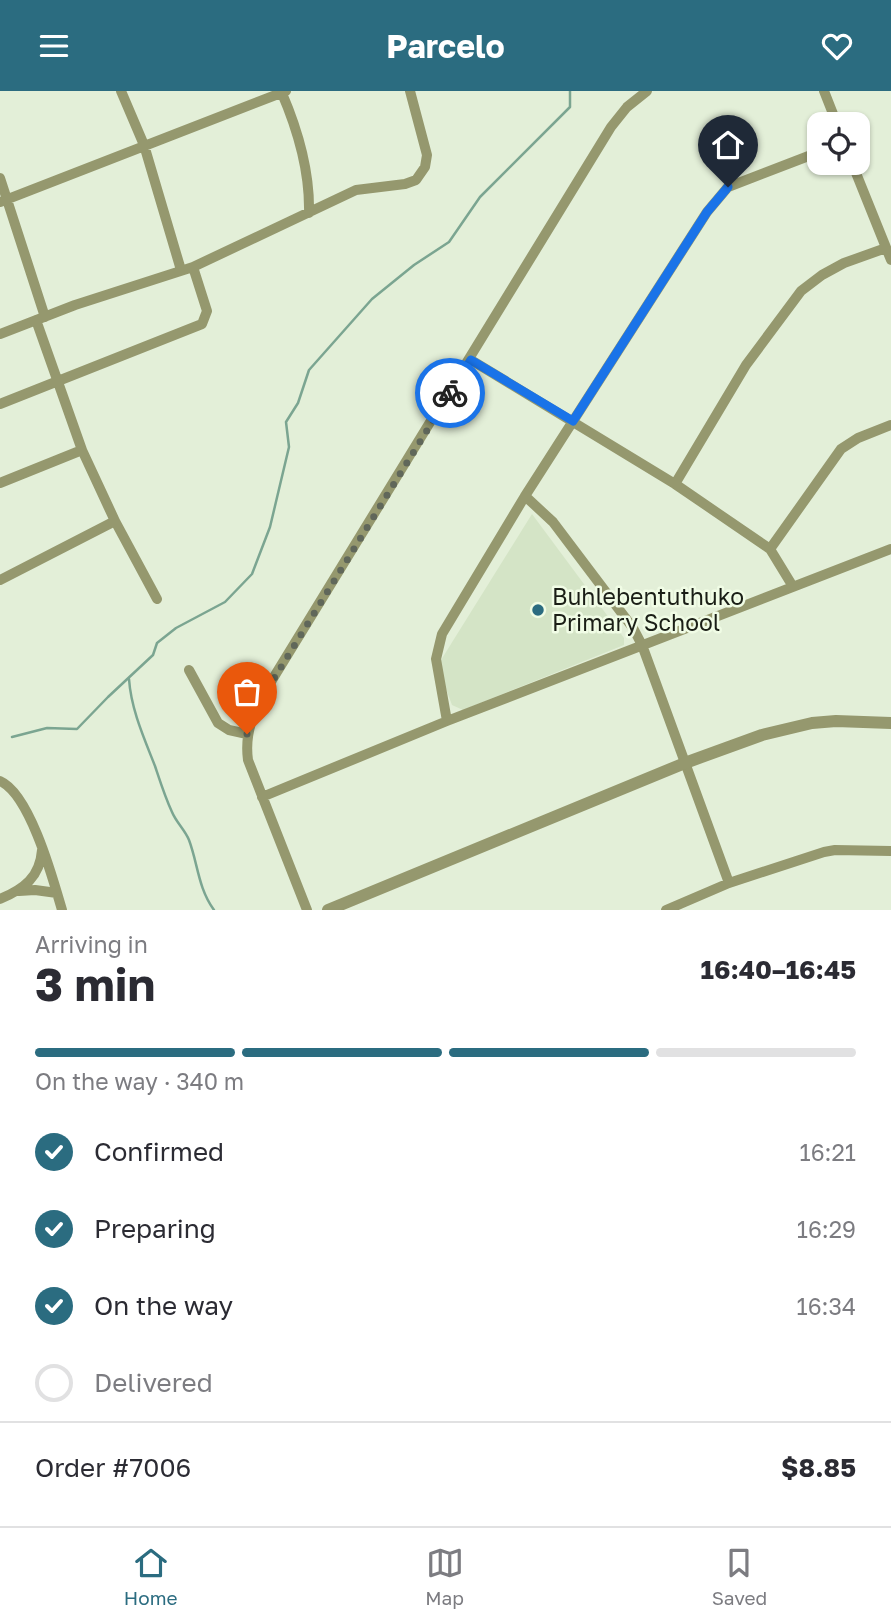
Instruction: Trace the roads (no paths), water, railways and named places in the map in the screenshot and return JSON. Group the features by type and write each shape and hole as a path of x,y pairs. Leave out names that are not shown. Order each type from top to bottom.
{"street":[{"path":"121,91 144,145 181,269"},
{"path":"4,200 283,91 295,123 307,171 309,213"},
{"path":"0,334 193,267 356,190 405,184 416,180 422,175 427,155 410,91"},
{"path":"307,910 248,760 247,734 251,720 264,693 471,360 611,127 627,107 647,91"},
{"path":"824,91 832,112"},
{"path":"447,721 437,671 437,646 525,496 721,194 728,187 807,157"},
{"path":"857,175 891,260"},
{"path":"0,177 4,200 58,382 82,450 115,521 157,599"},
{"path":"674,484 746,365 801,291 844,263 886,248"},
{"path":"0,404 202,324 207,317 207,311 193,267"},
{"path":"471,360 674,484 770,549 792,585"},
{"path":"770,549 841,449 858,438 891,425"},
{"path":"0,484 82,450"},
{"path":"525,496 553,522 633,628 642,645 729,883"},
{"path":"0,580 115,521"},
{"path":"262,797 447,721 792,585 891,549"},
{"path":"189,670 218,723 229,730 247,734"},
{"path":"328,910 685,763 762,735 836,721 891,723"},
{"path":"0,781 14,792 42,847 62,910"},
{"path":"19,891 38,871 42,847"},
{"path":"666,910 729,883 824,852 891,851"},
{"path":"0,899 19,891 35,890 57,894"}],"waterway":[{"path":"12,737 47,728 77,729 153,655 157,643 176,628 225,602 252,574 270,527 289,447 286,422 298,403 309,370 372,299 414,265 449,242 480,197 570,107 570,91"},
{"path":"129,679 132,701 142,734 169,806 189,840 201,885 214,910"}],"place":[{"name":"Buhlebentuthuko Primary School","path":"538,610"}]}
